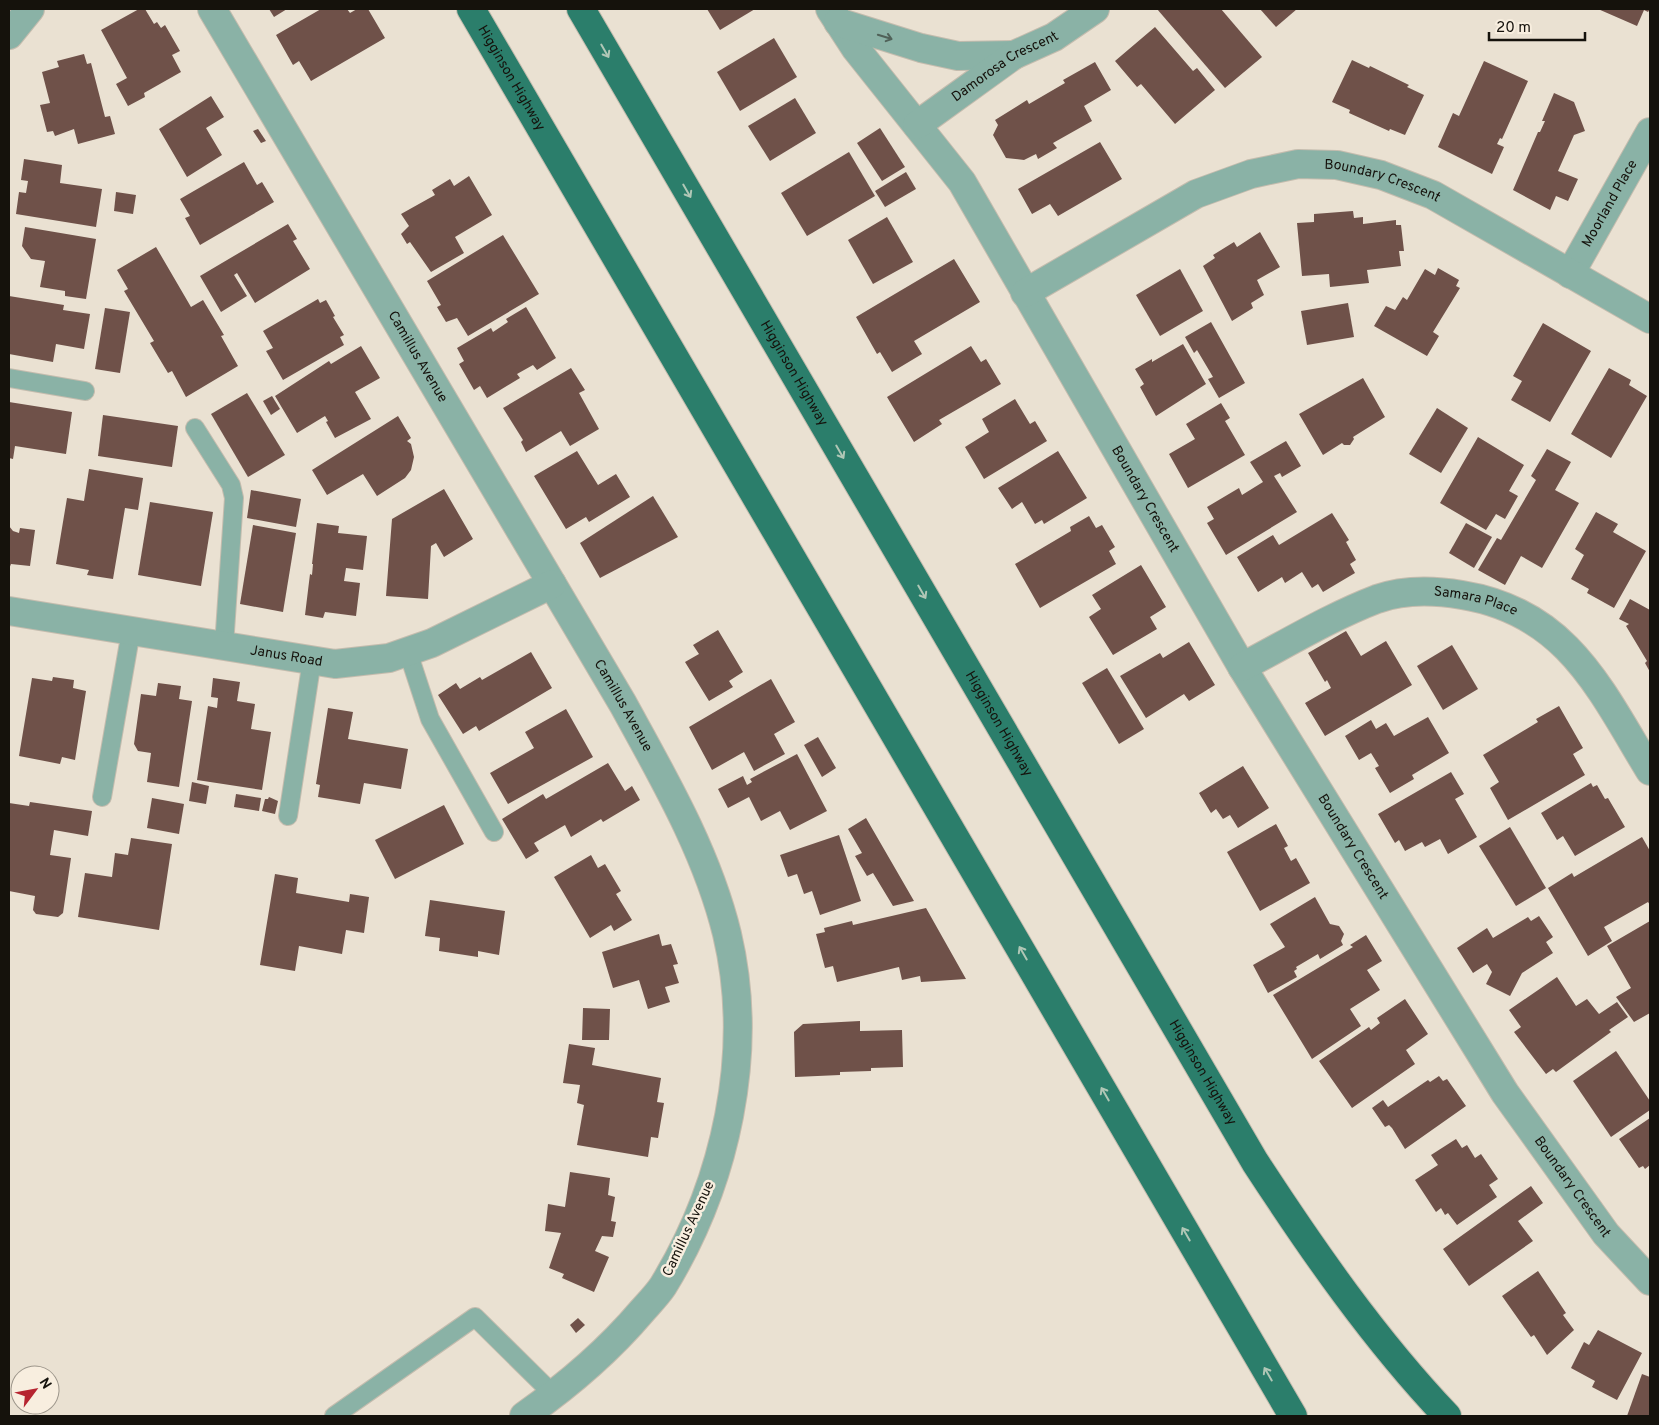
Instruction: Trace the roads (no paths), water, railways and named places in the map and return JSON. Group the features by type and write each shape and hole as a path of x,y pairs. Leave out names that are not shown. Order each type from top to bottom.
{"highway":[{"name":"Higginson Highway","path":"471,9 1293,1416"},
{"name":"Higginson Highway","path":"580,9 1256,1162 1307,1242 1366,1321 1447,1416"}],"street":[{"path":"9,35 30,9"},
{"name":"Camillus Avenue","path":"212,9 623,704 677,802 705,868 726,933 736,985 737,1043 731,1106 716,1169 687,1240 662,1287 623,1334 554,1395 524,1416"},
{"name":"Damorosa Crescent","path":"917,125 1014,55 1054,36 1095,9"},
{"path":"834,16 921,48 958,56 1014,55"},
{"path":"834,16 856,49 962,182 1025,293"},
{"name":"Moorland Place","path":"1570,274 1647,145"},
{"name":"Boundary Crescent","path":"1650,319 1424,192 1381,175 1337,165 1298,164 1251,174 1196,194 1025,293 1242,668 1505,1093 1606,1234 1650,1281"},
{"name":"Janus Road","path":"9,611 335,664 389,658 408,652 432,643 552,584"},
{"name":"Samara Place","path":"1242,668 1352,609 1378,599 1409,591 1439,591 1476,597 1506,605 1537,623 1563,642 1594,678 1650,771"}],"lane":[{"path":"9,378 85,391"},
{"path":"195,428 231,485 234,498 224,646"},
{"path":"102,797 131,631"},
{"path":"408,652 430,719 494,832"},
{"path":"288,816 312,660"},
{"path":"334,1416 475,1317 554,1395"}]}
